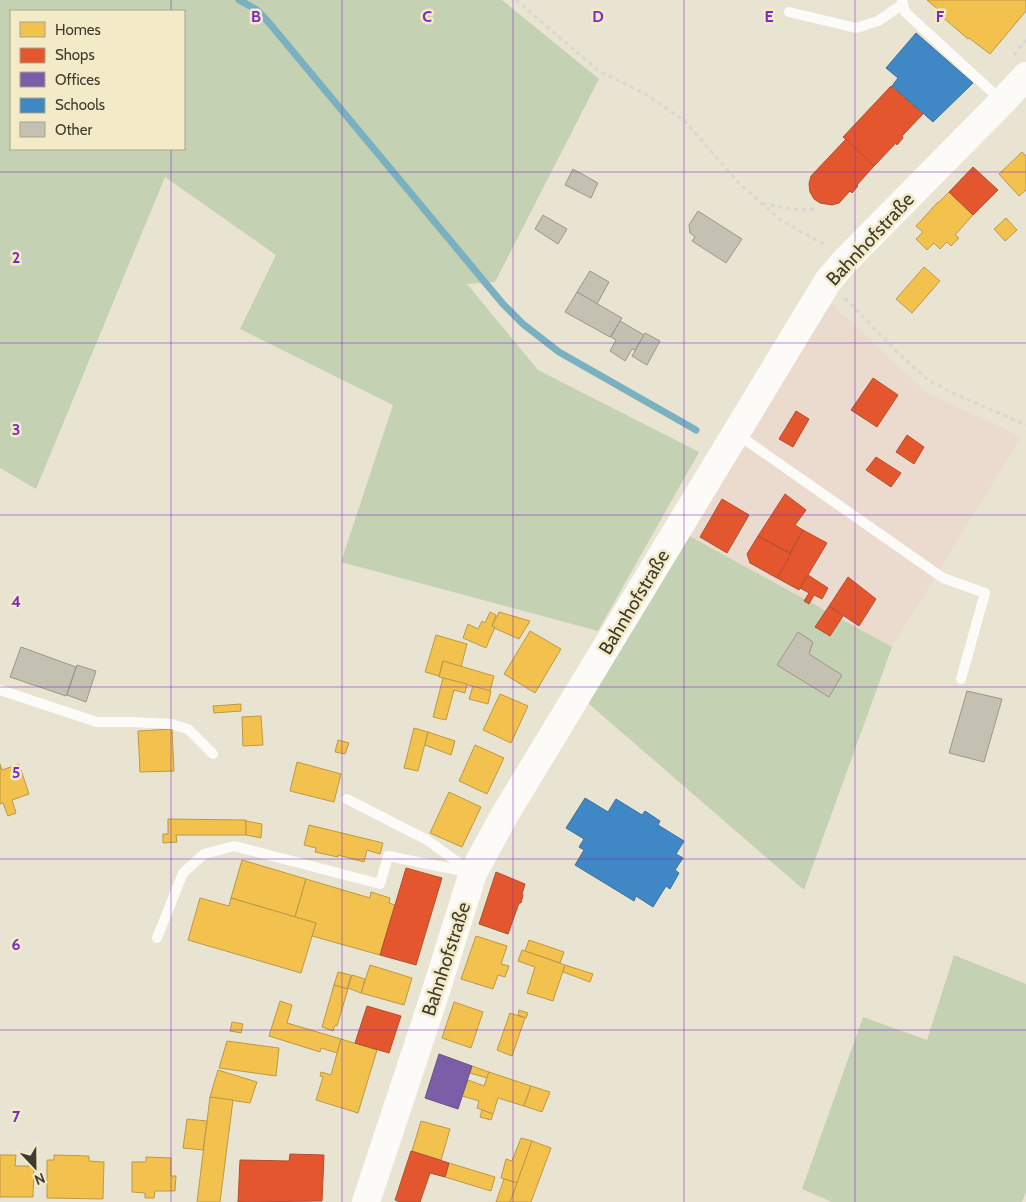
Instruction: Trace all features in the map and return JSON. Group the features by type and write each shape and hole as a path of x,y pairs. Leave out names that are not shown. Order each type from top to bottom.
{"street":[{"name":"Bahnhofstraße","path":"366,1202 473,873 504,816 828,281 844,262 1026,76"}],"lane":[{"path":"789,12 856,28 878,22 902,2 905,12 1003,101"},
{"path":"736,433 943,578 985,593 961,679"},
{"path":"0,690 97,722 171,724 188,729 213,754"},
{"path":"347,799 427,840 473,873"},
{"path":"157,938 183,873 204,854 234,846 380,884 388,856 473,873"}],"path":[{"path":"516,0 599,71 647,95 685,121 737,181 760,202 782,220 824,243 829,248"},
{"path":"760,202 783,208 818,209"},
{"path":"841,294 897,352 928,380 1026,425"}],"shaded area":[{"path":"829,301 926,392 1021,437 892,647 682,532"}],"green space":[{"path":"0,0 502,0 599,79 495,282 467,284 538,370 699,452 598,631 341,562 393,405 240,329 276,255 165,177 36,489 0,468"},
{"path":"682,532 892,647 804,890 582,698"},
{"path":"954,955 1026,984 1026,1192 1022,1202 832,1202 802,1189 863,1017 927,1040"}],"building: Homes":[{"path":"927,0 1026,0 1026,11 990,54 968,39 939,14 941,12"},
{"path":"1022,152 1026,156 1026,190 1019,196 999,174"},
{"path":"949,192 973,215 955,235 959,238 951,246 947,242 940,249 934,243 927,250 916,239 923,232 916,226"},
{"path":"1006,218 1017,230 1005,241 994,229"},
{"path":"924,267 940,281 912,313 896,299"},
{"path":"490,612 496,615 492,626 495,627 486,648 463,638 468,624 478,629 482,621 485,623"},
{"path":"499,612 530,621 519,639 492,626"},
{"path":"530,631 561,649 535,693 504,674"},
{"path":"436,635 467,644 461,667 443,661 439,676 425,672"},
{"path":"443,661 494,676 490,691 439,677"},
{"path":"443,678 467,684 465,693 454,690 446,720 433,717"},
{"path":"473,686 491,691 488,704 469,699"},
{"path":"500,694 528,706 511,743 483,730"},
{"path":"241,704 241,711 214,713 213,706"},
{"path":"261,716 263,745 243,746 242,717"},
{"path":"414,728 428,732 418,771 404,768"},
{"path":"172,729 174,771 140,772 138,731"},
{"path":"428,732 455,741 451,755 425,745"},
{"path":"338,740 349,743 345,754 335,752"},
{"path":"475,745 504,758 487,794 459,781"},
{"path":"297,762 341,774 334,802 290,791"},
{"path":"0,764 2,770 19,764 29,794 12,800 16,813 8,816 3,803 0,804"},
{"path":"449,792 481,807 462,847 430,833"},
{"path":"168,819 246,820 246,835 176,835 177,842 163,843 163,834 168,834"},
{"path":"246,821 262,824 261,838 246,835"},
{"path":"309,825 383,843 380,854 367,850 364,862 338,855 338,857 315,852 316,848 304,845"},
{"path":"242,860 306,879 295,917 231,898"},
{"path":"306,879 370,898 371,892 390,898 389,903 395,905 380,955 312,936 316,923 295,917"},
{"path":"200,898 229,906 231,898 316,923 301,973 188,940"},
{"path":"476,936 507,946 501,964 509,966 505,977 498,975 493,989 461,979"},
{"path":"529,940 564,952 560,963 525,951"},
{"path":"522,950 565,965 553,1001 527,993 535,967 518,961"},
{"path":"370,965 412,978 404,1005 361,993"},
{"path":"565,965 593,974 590,982 563,972"},
{"path":"338,972 351,975 347,989 334,985"},
{"path":"352,975 365,979 361,993 348,988"},
{"path":"334,985 348,989 337,1026 335,1025 333,1031 322,1027"},
{"path":"280,1001 292,1005 287,1023 341,1039 337,1053 321,1048 320,1052 269,1036"},
{"path":"454,1002 483,1012 471,1048 442,1038"},
{"path":"519,1010 528,1013 526,1018 518,1015"},
{"path":"510,1013 525,1018 512,1056 497,1050"},
{"path":"232,1022 243,1024 241,1033 230,1031"},
{"path":"341,1039 377,1050 358,1113 316,1100 323,1077 320,1076 321,1072 331,1075"},
{"path":"227,1041 279,1048 276,1076 219,1068"},
{"path":"472,1066 489,1072 487,1078 470,1073"},
{"path":"218,1070 257,1082 250,1103 210,1097"},
{"path":"489,1072 531,1086 524,1106 498,1098 493,1114 477,1108 479,1101 462,1096 468,1080 484,1086"},
{"path":"531,1086 550,1092 542,1112 524,1106"},
{"path":"210,1097 233,1100 220,1202 197,1202"},
{"path":"482,1110 493,1114 491,1120 480,1117"},
{"path":"187,1119 207,1121 203,1150 183,1148"},
{"path":"421,1121 450,1129 441,1160 412,1151"},
{"path":"521,1138 532,1141 517,1183 501,1178 506,1159 512,1161"},
{"path":"532,1141 551,1148 531,1202 510,1202"},
{"path":"0,1155 16,1155 15,1166 34,1166 33,1197 0,1197"},
{"path":"54,1155 89,1156 89,1161 104,1162 103,1199 47,1198 47,1160 54,1160"},
{"path":"146,1157 171,1158 171,1176 176,1176 175,1191 155,1191 154,1198 145,1198 145,1193 132,1192 132,1162 146,1162"},
{"path":"449,1163 495,1177 491,1191 445,1177"},
{"path":"504,1179 517,1183 510,1202 496,1202"}],"building: Shops":[{"path":"891,86 923,114 902,136 903,138 897,145 896,143 874,166 843,137"},
{"path":"846,139 874,166 852,193 850,191 839,203 832,205 820,203 814,199 810,192 811,176"},
{"path":"973,167 998,190 973,215 949,192"},
{"path":"873,378 898,395 877,427 851,410"},
{"path":"796,411 809,419 793,447 779,439"},
{"path":"907,435 924,447 914,464 896,452"},
{"path":"876,457 901,473 891,487 866,470"},
{"path":"785,494 806,510 795,525 803,530 790,553 758,536"},
{"path":"722,499 749,515 727,553 700,537"},
{"path":"803,530 827,543 799,590 777,578"},
{"path":"758,536 791,554 777,578 750,563 747,554"},
{"path":"808,575 828,588 822,599 814,595 809,604 804,601 809,593 800,588"},
{"path":"848,577 876,599 859,626 829,606"},
{"path":"829,606 843,616 830,636 815,627"},
{"path":"406,868 442,878 416,965 380,955"},
{"path":"496,872 525,884 521,903 519,903 508,934 479,924"},
{"path":"367,1006 401,1016 389,1053 355,1043"},
{"path":"411,1151 449,1163 445,1177 430,1173 420,1202 400,1202 395,1200"},
{"path":"290,1154 324,1155 322,1201 238,1202 240,1160 289,1161"}],"building: Offices":[{"path":"439,1054 472,1066 458,1109 425,1098"}],"building: Schools":[{"path":"916,33 973,83 933,122 892,86 898,78 886,68"},
{"path":"585,798 608,812 616,799 642,815 645,811 660,821 658,825 684,841 676,854 683,858 675,870 679,873 670,889 666,886 653,907 636,896 634,901 575,865 584,850 579,847 584,839 566,828"}],"building: Other":[{"path":"573,169 598,183 591,198 565,185"},
{"path":"698,211 742,239 726,263 692,241 695,237 690,233 689,225"},
{"path":"543,215 567,229 558,244 535,229"},
{"path":"590,271 609,282 597,304 577,292"},
{"path":"577,292 622,318 610,337 565,312"},
{"path":"620,321 644,335 635,350 632,349 625,361 610,351 616,340 611,337"},
{"path":"645,333 660,341 647,365 632,356"},
{"path":"798,632 813,642 809,654 842,675 829,697 777,665"},
{"path":"21,647 76,667 66,696 10,677"},
{"path":"77,665 96,671 86,702 67,695"},
{"path":"967,691 1002,699 984,762 949,753"}],"waterway":[{"path":"239,0 257,10 270,24 503,304 523,324 559,352 696,430"}]}
